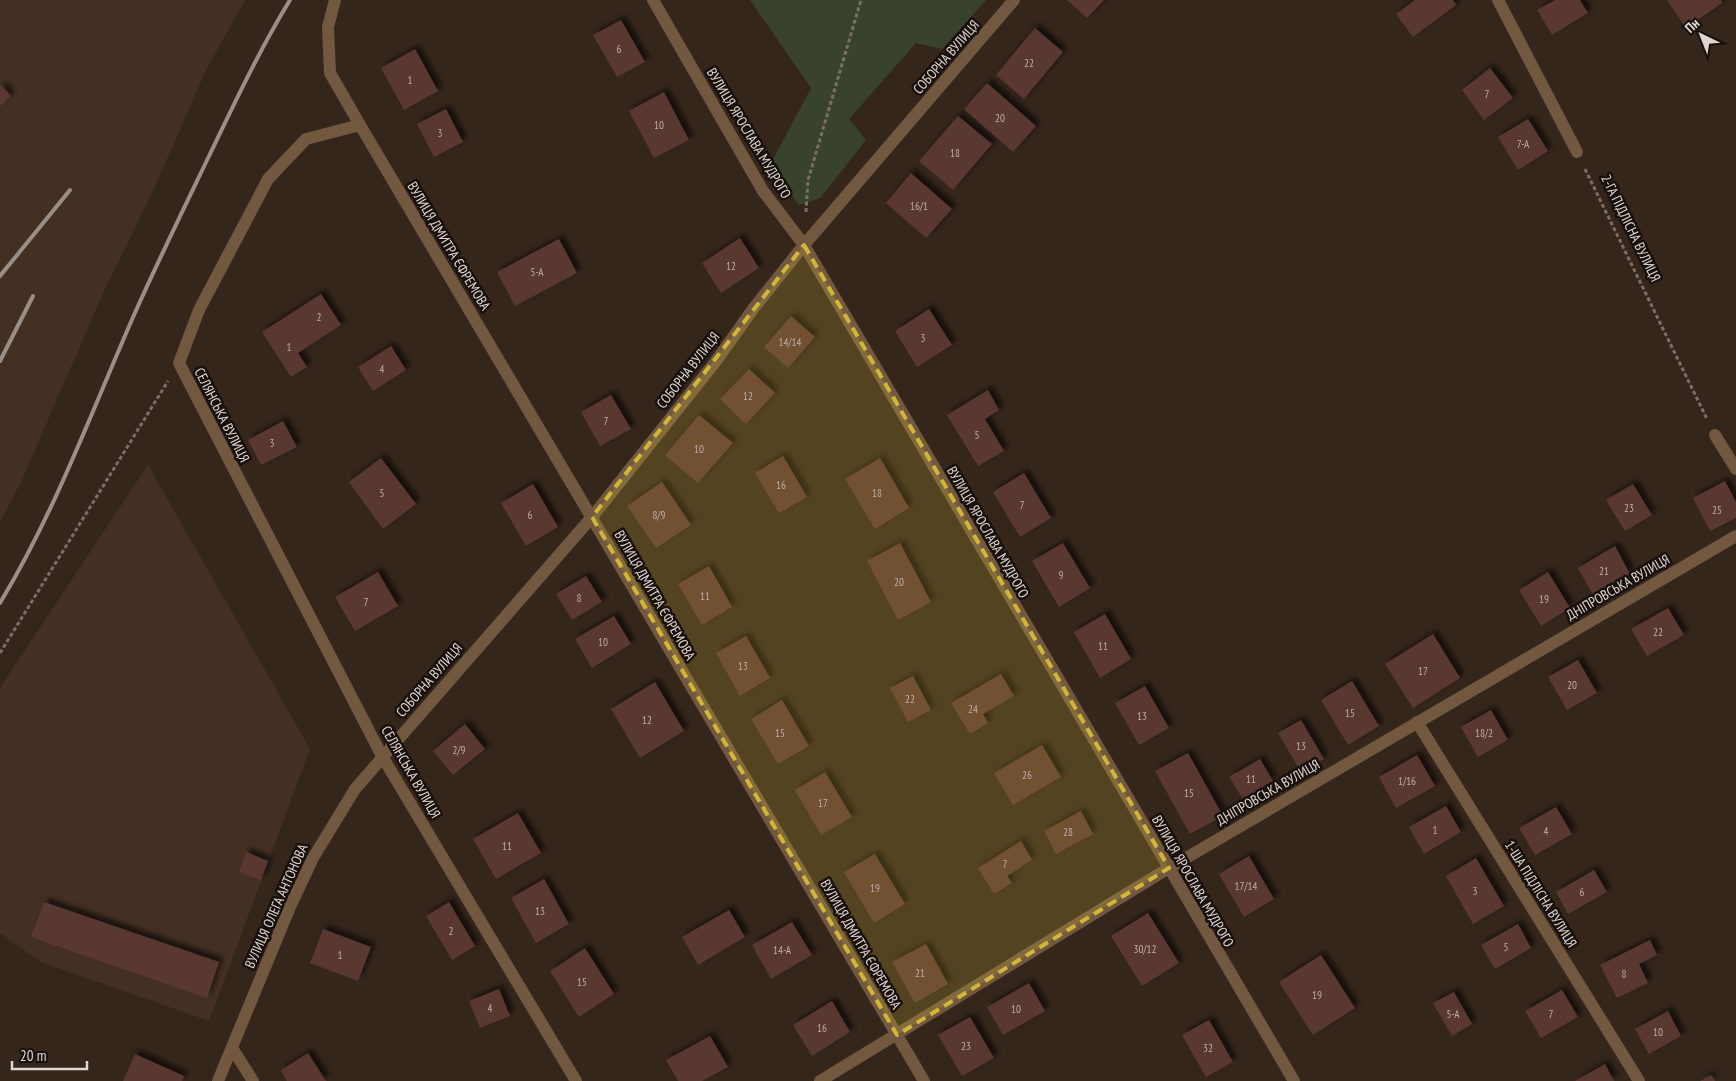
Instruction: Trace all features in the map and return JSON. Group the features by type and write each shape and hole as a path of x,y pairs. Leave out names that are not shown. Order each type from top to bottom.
{"street":[{"name":"ВУЛИЦЯ ДМИТРА ЄФРЕМОВА","path":"334,0 328,28 330,73 924,1081"},
{"name":"ВУЛИЦЯ ЯРОСЛАВА МУДРОГО","path":"653,0 764,191 804,245 1294,1081"},
{"name":"СОБОРНА ВУЛИЦЯ","path":"382,756 592,517 716,361 753,309 804,245 1014,0"},
{"path":"1498,0 1577,152"},
{"path":"179,363 199,310 268,178 306,139 360,125"},
{"name":"СЕЛЯНСЬКА ВУЛИЦЯ","path":"179,363 382,756 576,1081"},
{"path":"1714,434 1736,469"},
{"name":"ДНІПРОВСЬКА ВУЛИЦЯ","path":"820,1081 1169,868 1736,536"},
{"name":"1-ША ПІДЛІСНА ВУЛИЦЯ","path":"1417,722 1639,1081"},
{"name":"ВУЛИЦЯ ОЛЕГА АНТОНОВА","path":"218,1081 286,915 313,858 355,789 382,756"},
{"path":"232,1048 253,1081"}],"path":[{"path":"804,245 808,180 861,0"},
{"name":"2-ГА ПІДЛІСНА ВУЛИЦЯ","path":"1577,152 1714,434"},
{"path":"0,653 179,363"}],"highlighted area":[{"path":"804,245 1169,868 897,1035 592,517"}],"shaded area":[{"path":"0,0 245,0 207,68 152,193 103,293 22,480 0,522"},
{"path":"148,465 310,749 209,1021 41,962 0,933 0,688"}],"green space":[{"path":"750,0 986,0 942,49 916,43 849,119 866,140 820,198 799,205 770,165 811,88"}],"building":[{"path":"1067,0 1104,0 1087,18"},
{"path":"1415,0 1453,0 1456,5 1413,37 1396,14"},
{"path":"1555,0 1580,0 1588,13 1552,35 1537,10"},
{"path":"1667,0 1721,0 1722,3 1686,28"},
{"path":"621,20 645,62 617,77 593,35"},
{"path":"1035,28 1063,52 1024,99 996,75"},
{"path":"415,49 438,91 404,110 381,68"},
{"path":"1490,68 1513,98 1484,120 1462,90"},
{"path":"987,83 1036,126 1013,152 964,109"},
{"path":"0,84 11,96 0,106"},
{"path":"664,92 689,140 654,158 629,111"},
{"path":"446,109 463,142 434,157 417,124"},
{"path":"958,116 992,144 953,190 919,161"},
{"path":"1528,119 1548,151 1518,170 1498,137"},
{"path":"911,173 952,209 926,238 886,203"},
{"path":"740,238 759,268 721,293 702,263"},
{"path":"559,239 577,273 515,306 497,272"},
{"path":"321,294 341,325 298,353 307,367 291,377 262,332"},
{"path":"929,309 952,345 917,367 895,331"},
{"path":"791,316 815,337 788,368 764,347"},
{"path":"391,346 406,370 373,391 358,367"},
{"path":"749,369 775,393 746,424 720,399"},
{"path":"988,390 999,410 985,419 1004,451 978,466 947,415"},
{"path":"611,395 631,429 600,446 581,412"},
{"path":"699,415 733,443 698,483 665,455"},
{"path":"283,421 297,447 261,465 248,440"},
{"path":"783,456 807,497 779,513 755,473"},
{"path":"381,458 416,504 383,529 349,482"},
{"path":"880,458 909,508 875,529 845,479"},
{"path":"1024,473 1051,518 1020,537 993,492"},
{"path":"1725,481 1736,502 1736,518 1710,531 1693,498"},
{"path":"662,482 691,525 656,548 627,506"},
{"path":"533,484 558,527 526,546 501,503"},
{"path":"1633,484 1652,515 1625,531 1606,500"},
{"path":"900,543 931,602 898,620 867,561"},
{"path":"1063,543 1090,588 1059,607 1032,561"},
{"path":"1615,546 1630,574 1593,595 1578,568"},
{"path":"709,566 732,607 702,625 678,584"},
{"path":"378,572 398,606 355,631 335,597"},
{"path":"1548,572 1570,608 1541,626 1519,590"},
{"path":"586,576 602,602 572,620 556,594"},
{"path":"1668,608 1684,635 1647,656 1631,629"},
{"path":"1105,614 1131,659 1100,678 1074,632"},
{"path":"614,616 631,644 592,668 575,639"},
{"path":"1433,634 1460,678 1413,708 1385,664"},
{"path":"746,636 770,678 740,696 716,653"},
{"path":"1578,660 1597,693 1567,710 1548,677"},
{"path":"1001,674 1014,696 983,714 988,723 970,734 951,703"},
{"path":"913,676 931,710 908,722 890,688"},
{"path":"1352,681 1379,726 1348,745 1321,700"},
{"path":"655,682 684,731 640,758 611,709"},
{"path":"1145,686 1169,728 1139,745 1115,703"},
{"path":"782,700 809,746 778,764 751,719"},
{"path":"1491,710 1508,740 1478,757 1461,727"},
{"path":"1301,720 1324,759 1301,772 1278,733"},
{"path":"465,724 485,749 453,775 433,751"},
{"path":"1042,745 1061,777 1013,805 994,773"},
{"path":"1188,753 1223,816 1190,834 1155,771"},
{"path":"1417,755 1435,786 1396,808 1379,777"},
{"path":"1260,759 1273,781 1243,799 1229,777"},
{"path":"825,772 852,817 821,835 795,790"},
{"path":"1446,806 1461,832 1424,854 1409,827"},
{"path":"1556,807 1572,834 1535,855 1519,828"},
{"path":"1081,811 1093,834 1056,854 1044,831"},
{"path":"518,813 541,853 496,879 473,839"},
{"path":"1021,841 1032,860 1007,876 1012,883 994,894 978,868"},
{"path":"246,852 268,861 261,880 239,872"},
{"path":"875,854 905,904 874,923 844,872"},
{"path":"1249,856 1274,899 1244,917 1219,874"},
{"path":"1476,858 1504,906 1473,924 1446,876"},
{"path":"1594,870 1607,892 1568,914 1556,892"},
{"path":"544,879 569,924 536,943 511,898"},
{"path":"44,902 219,962 207,998 31,937"},
{"path":"449,902 475,946 452,960 426,916"},
{"path":"729,910 745,937 698,965 682,937"},
{"path":"1148,913 1179,963 1142,986 1111,936"},
{"path":"792,922 812,955 771,979 752,945"},
{"path":"1518,924 1531,948 1495,969 1481,945"},
{"path":"323,929 371,947 358,981 310,963"},
{"path":"1650,940 1657,955 1639,964 1648,983 1617,998 1600,965"},
{"path":"926,944 948,984 915,1003 892,962"},
{"path":"585,948 614,994 579,1017 550,971"},
{"path":"1321,955 1355,1008 1313,1035 1279,982"},
{"path":"1029,983 1045,1011 1003,1035 987,1007"},
{"path":"499,989 510,1016 480,1028 469,1001"},
{"path":"1562,990 1578,1017 1541,1038 1525,1011"},
{"path":"1454,992 1472,1024 1452,1036 1433,1003"},
{"path":"832,1001 850,1032 812,1056 793,1025"},
{"path":"1668,1011 1681,1036 1649,1054 1635,1029"},
{"path":"970,1017 994,1058 962,1076 938,1035"},
{"path":"1209,1020 1233,1062 1206,1077 1182,1035"},
{"path":"710,1036 728,1067 702,1081 678,1081 666,1060"},
{"path":"308,1053 326,1081 287,1081 281,1070"},
{"path":"135,1054 184,1076 182,1081 123,1081"},
{"path":"1605,1064 1614,1081 1575,1081"},
{"path":"1711,1075 1715,1081 1700,1081"}],"railway":[{"path":"0,603 20,569 55,498 134,315 181,214 248,76 290,0"},
{"path":"0,276 70,190"},
{"path":"0,361 33,296"}]}
